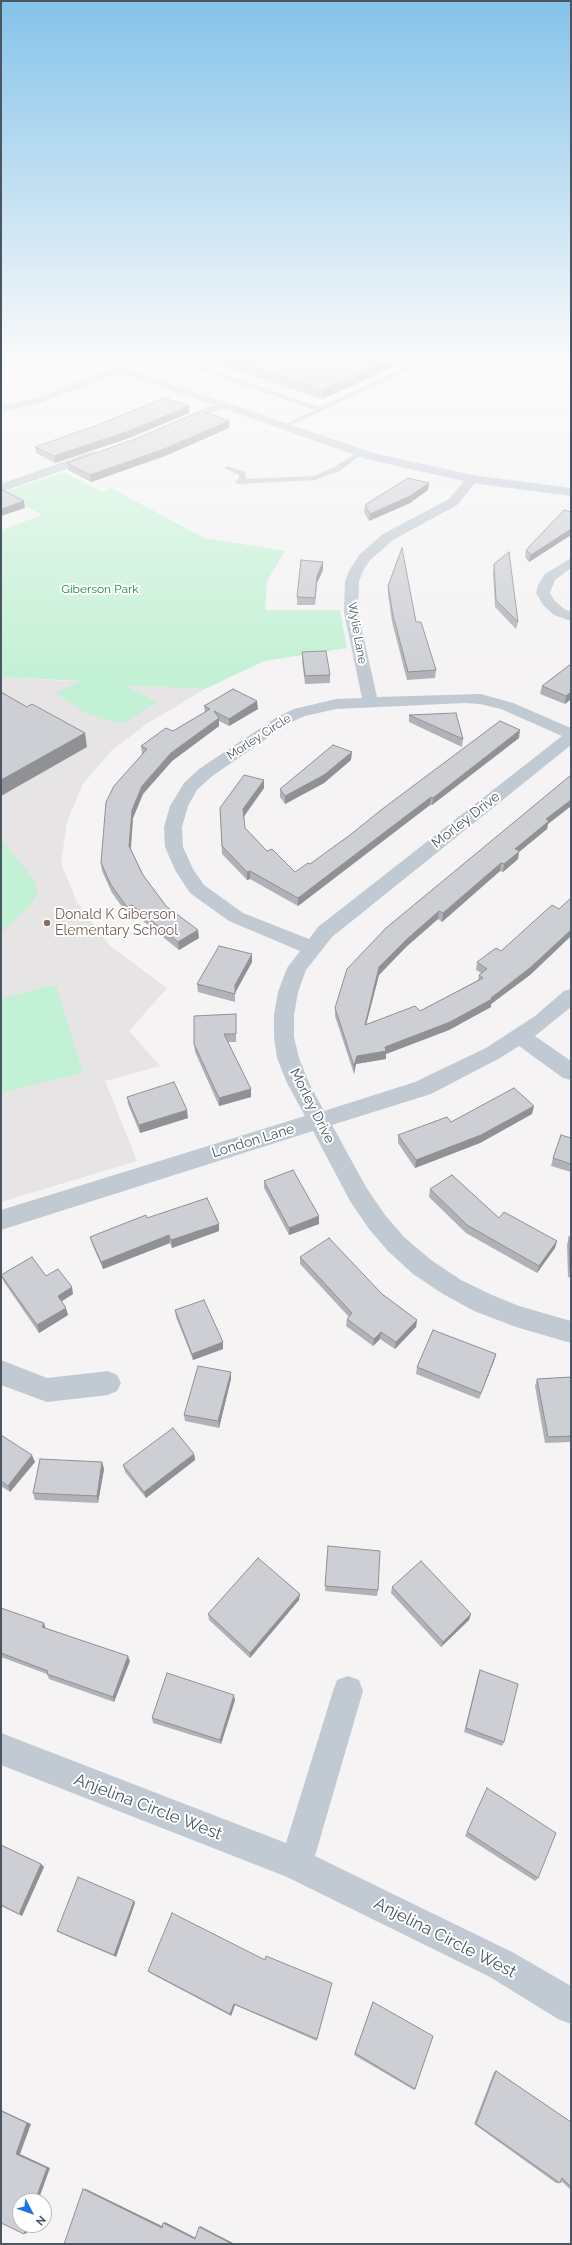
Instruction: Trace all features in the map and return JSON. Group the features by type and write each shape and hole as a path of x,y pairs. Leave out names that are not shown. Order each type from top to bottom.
{"main road":[{"path":"415,466 472,479 571,492"}],"street":[{"path":"1,488 65,466"},
{"name":"Wylie Lane","path":"370,701 351,612 352,581 357,569 365,557 388,537 453,502 472,479"},
{"path":"571,562 550,577 545,585 543,593 548,602 559,612 571,617"},
{"name":"Morley Circle","path":"312,948 242,920 214,903 197,889 184,870 174,847 173,827 179,806 190,787 204,773 283,720 300,712 336,704 370,701 466,698 488,701 507,706 571,736"},
{"name":"Morley Drive","path":"571,736 340,920 312,948 297,968 288,992 284,1015 284,1037 288,1058 298,1083 358,1194 377,1222 396,1244 422,1267 483,1303 516,1316 571,1332"},
{"path":"247,744 266,753"},
{"name":"London Lane","path":"1,1220 423,1088 493,1053 542,1021 571,996"},
{"path":"520,1036 571,1072"},
{"path":"1,1372 20,1381 47,1390 108,1383"},
{"path":"296,1864 348,1691"},
{"name":"Anjelina Circle West","path":"1,1749 296,1864 502,1966 571,2006"}],"lane":[{"path":"228,468 242,474 244,478 239,482 315,478 341,466"}],"shaded area":[{"name":"Donald K Giberson Elementary School","path":"1,677 205,689 148,723 111,751 83,784 67,822 61,863 77,902 109,945 167,988 129,1031 160,1066 105,1081 137,1161 1,1202"}],"green space":[{"name":"Giberson Park","path":"64,472 103,492 111,488 204,538 285,551 267,581 265,610 340,610 347,648 264,661 205,689 124,685 157,702 124,723 97,718 96,715 92,717 56,693 80,681 1,677 1,530 42,515 2,493"},
{"path":"1,839 34,880 38,892 30,906 1,933"},
{"path":"56,985 83,1073 1,1093 1,998"}],"building":[{"path":"72,466 116,466 90,475"},
{"path":"408,478 429,483 410,496 370,514 365,505"},
{"path":"1,489 24,501 1,509"},
{"path":"564,510 571,512 571,529 531,555 526,550"},
{"path":"402,548 416,622 421,622 436,670 408,672 393,615 388,586"},
{"path":"509,552 518,622 496,600 494,564"},
{"path":"301,560 323,562 317,576 315,598 297,597"},
{"path":"326,651 330,675 305,676 302,652"},
{"path":"571,664 571,692 566,696 542,686"},
{"path":"233,689 257,701 229,719 214,711 219,718 171,753 142,786 132,810 129,846 143,875 166,906 198,930 178,942 132,905 127,907 111,885 101,863 106,802 114,786 147,749 141,746 166,728 173,731 210,709 204,706"},
{"path":"1,692 27,707 32,704 85,733 1,780"},
{"path":"456,713 463,739 409,715"},
{"path":"500,721 520,730 433,798 431,797 298,898 250,871 247,872 222,846 220,808 244,775 264,780 243,809 245,828 267,851 272,849 295,872 308,863 310,864 350,835"},
{"path":"333,745 352,752 324,775 285,796 280,789"},
{"path":"571,775 571,800 546,819 549,821 515,849 520,851 504,864 501,863 443,913 439,911 407,939 379,967 365,1025 415,1006 420,1011 483,978 479,975 487,969 477,962 496,948 501,951 552,905 559,909 571,898 571,930 531,967 491,998 492,999 450,1022 385,1047 386,1051 357,1056 354,1066 335,1008 347,969 386,928"},
{"path":"219,946 252,954 235,985 235,994 197,984"},
{"path":"236,1014 236,1034 224,1034 251,1089 219,1098 194,1044 194,1016"},
{"path":"174,1082 187,1110 139,1125 127,1097"},
{"path":"514,1088 534,1106 481,1135 416,1160 398,1135 447,1117 451,1122"},
{"path":"561,1135 571,1138 571,1164 553,1158"},
{"path":"293,1170 319,1216 289,1228 264,1181"},
{"path":"452,1175 499,1218 504,1212 557,1241 539,1266 467,1225 430,1189"},
{"path":"207,1198 219,1224 171,1240 169,1235 101,1262 90,1237 146,1215 147,1218"},
{"path":"569,1237 571,1237 571,1270 570,1270"},
{"path":"329,1238 382,1294 417,1320 396,1342 381,1332 374,1339 347,1319 352,1313 300,1257"},
{"path":"32,1257 46,1276 58,1269 72,1287 58,1296 66,1308 37,1325 1,1275"},
{"path":"204,1300 223,1342 192,1354 175,1310"},
{"path":"433,1330 496,1354 481,1393 417,1367"},
{"path":"198,1366 231,1372 218,1421 184,1415"},
{"path":"571,1377 571,1436 548,1437 537,1379"},
{"path":"173,1428 194,1454 144,1492 123,1465"},
{"path":"1,1435 32,1455 8,1486 1,1481"},
{"path":"40,1459 102,1462 97,1496 33,1493"},
{"path":"328,1546 380,1551 378,1590 325,1586"},
{"path":"258,1558 300,1594 250,1653 208,1614"},
{"path":"421,1561 471,1614 443,1642 392,1587"},
{"path":"1,1608 44,1623 42,1627 128,1656 113,1697 47,1674 48,1671 1,1653"},
{"path":"480,1670 518,1684 504,1742 466,1728"},
{"path":"167,1673 234,1695 220,1740 152,1718"},
{"path":"487,1788 556,1833 538,1878 467,1832"},
{"path":"1,1845 41,1864 19,1914 1,1905"},
{"path":"78,1877 134,1901 114,1955 57,1931"},
{"path":"172,1913 265,1960 266,1956 332,1983 317,2039 234,2004 230,2014 148,1971"},
{"path":"373,2002 433,2036 415,2089 355,2053"},
{"path":"496,2071 571,2122 571,2187 562,2178 560,2183 476,2124"},
{"path":"1,2111 27,2123 16,2154 47,2168 38,2193 12,2193 12,2228 1,2223"},
{"path":"83,2189 162,2228 163,2223 195,2239 199,2227 232,2244 64,2244"}],"place":[{"name":"Donald K Giberson Elementary School","path":"47,923"}]}
